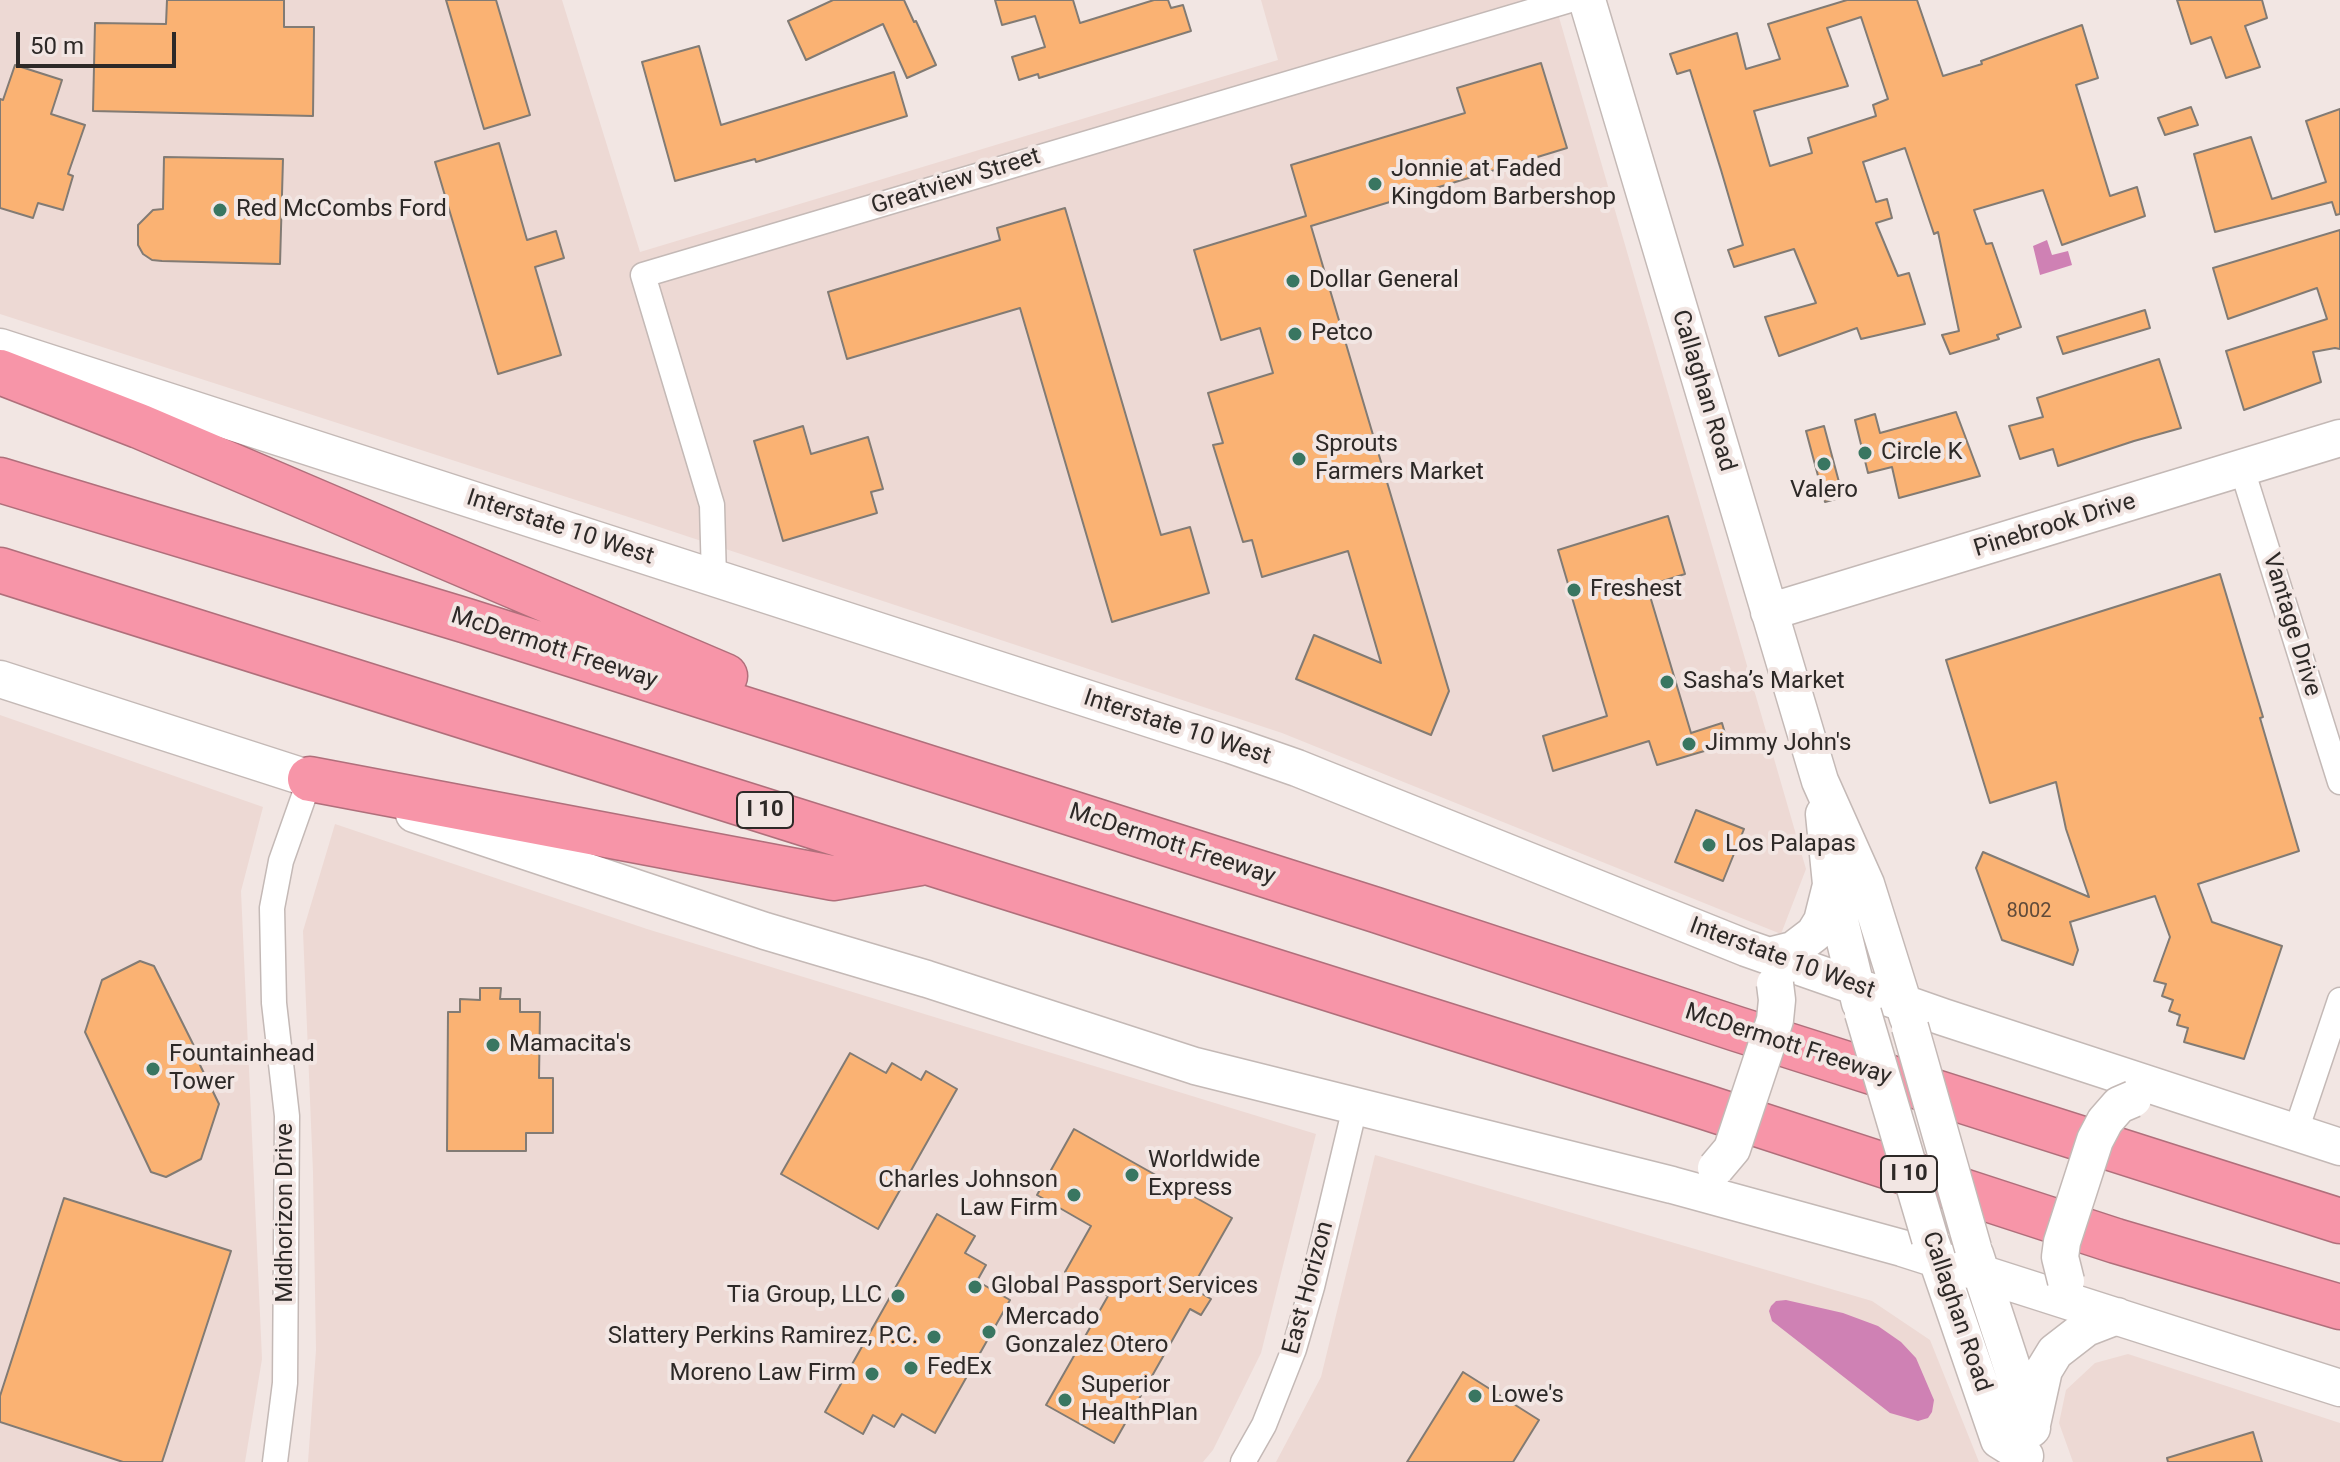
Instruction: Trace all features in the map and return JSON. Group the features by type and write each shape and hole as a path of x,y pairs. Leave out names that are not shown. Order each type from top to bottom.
{"highway":[{"path":"0,372 139,426 996,790"},
{"name":"McDermott Freeway","path":"0,480 482,626 2340,1221"},
{"name":"I 10","path":"0,570 1674,1097 2116,1241 2340,1307"},
{"path":"310,779 833,878 923,862"}],"main road":[{"name":"Callaghan Road","path":"1587,0 1820,781 1866,884 1907,1015 1978,1260 2028,1448"},
{"name":"Interstate 10 West","path":"0,347 1297,768 1763,963 1860,1000 2168,1090 2340,1147"},
{"name":"Pinebrook Drive","path":"1769,612 2340,438"},
{"path":"0,679 765,931 927,979 1195,1066 1978,1260 2104,1312 2340,1388"},
{"name":"Callaghan Road","path":"1820,781 1831,884 1860,1000 1934,1250 1999,1440 2028,1448"},
{"path":"1672,1185 1698,1180 1716,1168 1732,1149 1775,1020 1777,1000 1763,963 1793,950 1814,934 1822,921 1831,884"},
{"path":"2104,1312 2066,1281 2060,1257 2062,1242 2095,1140 2105,1121 2119,1105 2168,1090"},
{"path":"2028,1448 2044,1370 2055,1352 2104,1312"}],"street":[{"name":"Greatview Street","path":"714,579 712,505 643,275 1570,0"},
{"name":"Vantage Drive","path":"2242,469 2340,782"},
{"name":"Midhorizon Drive","path":"275,1462 285,1383 287,1116 274,1003 271,923 281,861 310,779"},
{"path":"2296,1131 2340,1000"},
{"name":"East Horizon","path":"1243,1462 1264,1425 1294,1349 1355,1107"}],"shaded area":[{"path":"0,0 562,0 640,252 1278,60 1261,0 1554,0 1806,869 1781,934 1282,733 0,314"},
{"path":"2047,240 2052,255 2068,251 2072,265 2040,275 2033,246"},
{"path":"0,715 263,807 241,891 262,1359 245,1462 0,1462"},
{"path":"335,824 647,929 1316,1134 1261,1353 1213,1450 1203,1462 308,1462 316,1350 313,1172 303,931"},
{"path":"1375,1155 1872,1301 1930,1340 1979,1462 1276,1462 1321,1377"},
{"path":"1786,1300 1843,1313 1878,1326 1901,1342 1916,1358 1934,1400 1928,1418 1918,1421 1890,1413 1772,1321 1771,1306 1776,1301"},
{"path":"2128,1354 2340,1423 2340,1462 2073,1462 2059,1423 2066,1390 2095,1363"}],"building":[{"path":"167,0 284,0 284,27 314,27 313,116 93,111 95,23 166,24"},
{"path":"446,0 496,0 530,115 484,129"},
{"path":"833,0 904,0 936,65 907,78 883,24 806,60 788,21"},
{"path":"995,0 1073,0 1080,23 1154,0 1168,0 1171,8 1183,5 1191,31 1039,78 1038,74 1019,80 1012,57 1045,47 1035,16 1002,25"},
{"path":"1847,0 1917,0 1943,76 2082,25 2098,78 2076,85 2110,196 2137,187 2145,216 2062,245 2043,190 1974,210 1986,244 1992,243 2021,327 1997,335 1999,339 1950,354 1942,335 1959,331 1938,232 1934,234 1905,148 1863,162 1876,202 1887,199 1892,218 1876,223 1898,276 1909,273 1925,324 1861,339 1857,328 1779,356 1765,317 1816,303 1794,249 1734,267 1728,250 1743,245 1721,170 1690,70 1677,74 1670,54 1737,33 1746,69 1780,59 1768,24","holes":["1861,17 1888,99 1873,105 1876,116 1808,138 1812,153 1770,166 1754,111 1848,86 1827,28"]},
{"path":"2177,0 2262,0 2267,18 2245,26 2260,67 2226,78 2211,37 2191,44"},
{"path":"699,46 721,125 894,72 907,116 756,162 755,159 675,181 642,62"},
{"path":"1541,63 1567,148 1311,226 1449,691 1431,735 1296,679 1314,635 1381,663 1348,551 1262,577 1252,540 1243,542 1213,445 1223,443 1208,393 1273,373 1260,328 1221,340 1194,250 1306,216 1291,165 1465,113 1457,88"},
{"path":"15,65 62,80 51,114 85,125 68,174 73,176 63,210 38,203 33,218 0,208 0,99 3,100"},
{"path":"2191,107 2198,125 2165,135 2158,118"},
{"path":"2340,109 2340,214 2336,215 2332,202 2215,232 2194,154 2251,137 2272,199 2326,182 2306,121"},
{"path":"499,143 527,240 556,231 564,258 535,267 561,355 498,374 435,162"},
{"name":"Red McCombs Ford","path":"164,157 283,159 280,264 162,261 152,260 143,254 138,245 138,225 153,210 163,209"},
{"path":"1065,208 1161,535 1190,527 1209,593 1112,622 1020,308 847,359 828,292 1000,240 997,228"},
{"path":"2340,230 2340,349 2313,352 2321,382 2244,410 2226,351 2327,319 2317,288 2228,319 2213,268"},
{"path":"2145,310 2150,328 2063,354 2057,337"},
{"path":"2159,359 2181,428 2058,466 2053,449 2020,459 2009,426 2043,417 2037,398"},
{"path":"1956,412 1980,476 1899,498 1892,467 1868,473 1855,420 1875,414 1880,433"},
{"path":"803,426 811,454 868,437 883,489 871,492 877,513 783,541 754,441"},
{"name":"Valero","path":"1824,426 1843,497 1825,502 1806,431"},
{"path":"1668,516 1685,574 1647,586 1691,733 1722,723 1728,744 1657,765 1649,741 1553,771 1543,736 1607,716 1558,550"},
{"path":"2220,574 2299,851 2198,884 2212,922 2282,946 2244,1059 2184,1042 2188,1028 2177,1025 2180,1015 2169,1011 2173,1000 2162,996 2166,984 2154,981 2170,937 2155,896 2070,922 2078,950 2073,965 2002,940 1976,868 1983,852 2089,897 2066,829 2056,782 1990,803 1946,660"},
{"name":"Los Palapas","path":"1696,810 1744,829 1723,881 1675,862"},
{"name":"Fountainhead Tower","path":"140,961 154,966 200,1058 199,1063 219,1104 201,1159 166,1177 151,1172 85,1032 102,980"},
{"name":"Mamacita's","path":"480,988 501,988 500,999 520,999 520,1012 540,1012 539,1078 553,1078 553,1133 526,1133 526,1151 447,1151 448,1012 460,1012 460,999 480,1000"},
{"path":"850,1053 886,1073 892,1063 921,1080 926,1071 957,1089 878,1229 781,1174"},
{"path":"1074,1129 1232,1218 1192,1288 1211,1299 1201,1315 1190,1309 1114,1443 1046,1405 1108,1296 1065,1272 1091,1226 1037,1195"},
{"path":"64,1198 231,1251 162,1462 123,1462 0,1422 0,1396"},
{"path":"937,1214 975,1236 965,1253 986,1265 977,1281 1010,1300 935,1433 902,1414 894,1427 873,1415 863,1434 825,1412"},
{"name":"Lowe's","path":"1463,1372 1539,1420 1513,1462 1407,1462"},
{"path":"2253,1432 2262,1462 2168,1462 2167,1458"}],"place":[{"name":"Jonnie at Faded Kingdom Barbershop","path":"1375,184"},
{"name":"Red McCombs Ford","path":"220,210"},
{"name":"Dollar General","path":"1293,281"},
{"name":"Petco","path":"1295,334"},
{"name":"Circle K","path":"1865,453"},
{"name":"Sprouts Farmers Market","path":"1299,459"},
{"name":"Valero","path":"1824,464"},
{"name":"Freshest","path":"1574,590"},
{"name":"Sasha’s Market","path":"1667,682"},
{"name":"Jimmy John's","path":"1689,744"},
{"name":"Los Palapas","path":"1709,845"},
{"name":"Mamacita's","path":"493,1045"},
{"name":"Fountainhead Tower","path":"153,1069"},
{"name":"Worldwide Express","path":"1132,1175"},
{"name":"Charles Johnson Law Firm","path":"1074,1195"},
{"name":"Global Passport Services","path":"975,1287"},
{"name":"Tia Group, LLC","path":"898,1296"},
{"name":"Mercado Gonzalez Otero","path":"989,1332"},
{"name":"Slattery Perkins Ramirez, P.C.","path":"934,1337"},
{"name":"FedEx","path":"911,1368"},
{"name":"Moreno Law Firm","path":"872,1374"},
{"name":"Lowe's","path":"1475,1396"},
{"name":"Superior HealthPlan","path":"1065,1400"}]}
